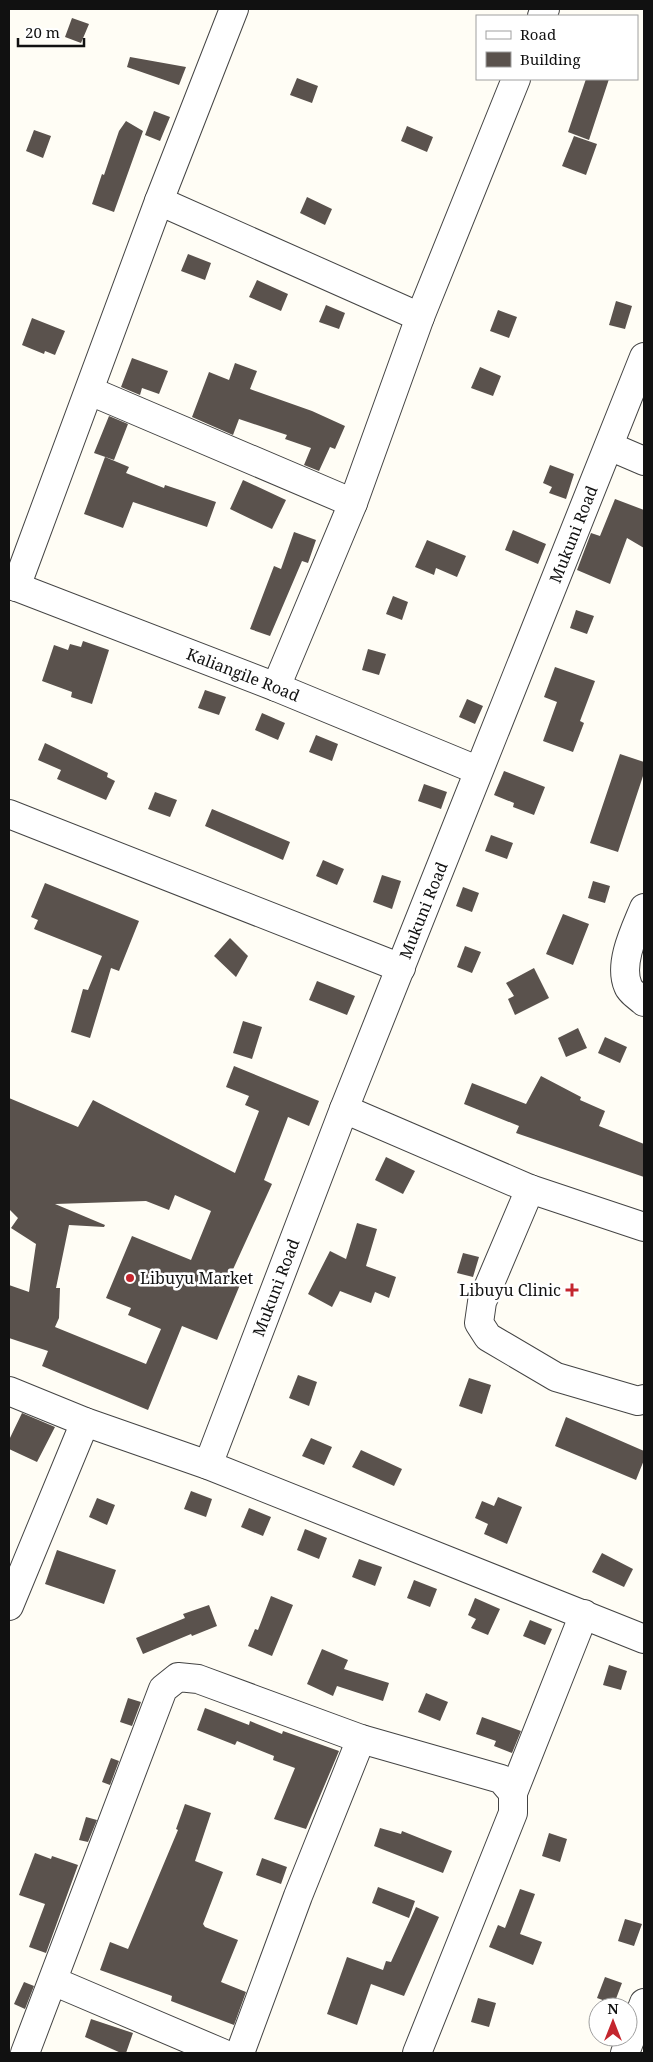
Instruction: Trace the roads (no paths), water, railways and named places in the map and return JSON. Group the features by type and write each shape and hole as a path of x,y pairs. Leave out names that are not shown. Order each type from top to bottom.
{"street":[{"path":"13,586 90,391 159,201 234,9"},
{"path":"276,687 353,503 420,317 516,80"},
{"path":"159,201 420,317"},
{"name":"Mukuni Road","path":"208,1465 344,1109 401,968 477,770 644,357"},
{"path":"90,391 353,503"},
{"path":"609,446 644,461"},
{"name":"Kaliangile Road","path":"13,586 276,687 477,770"},
{"path":"9,814 401,968"},
{"path":"644,908 627,948 626,973 628,986 644,1002"},
{"path":"344,1109 530,1189 644,1226"},
{"path":"530,1189 482,1302 480,1323 488,1337 556,1376 638,1401 644,1400"},
{"path":"9,1391 85,1422 208,1465 644,1639"},
{"path":"9,1606 85,1422"},
{"path":"417,2053 513,1813 513,1793 584,1614"},
{"path":"25,2053 163,1689 178,1677 198,1679 361,1739 501,1779 513,1793"},
{"path":"240,2053 298,1896 361,1739"},
{"path":"53,1981 222,2053"},
{"path":"625,2053 644,2003"}],"place":[{"name":"Libuyu Market","path":"130,1278"},
{"name":"Libuyu Clinic","path":"572,1290"}]}
